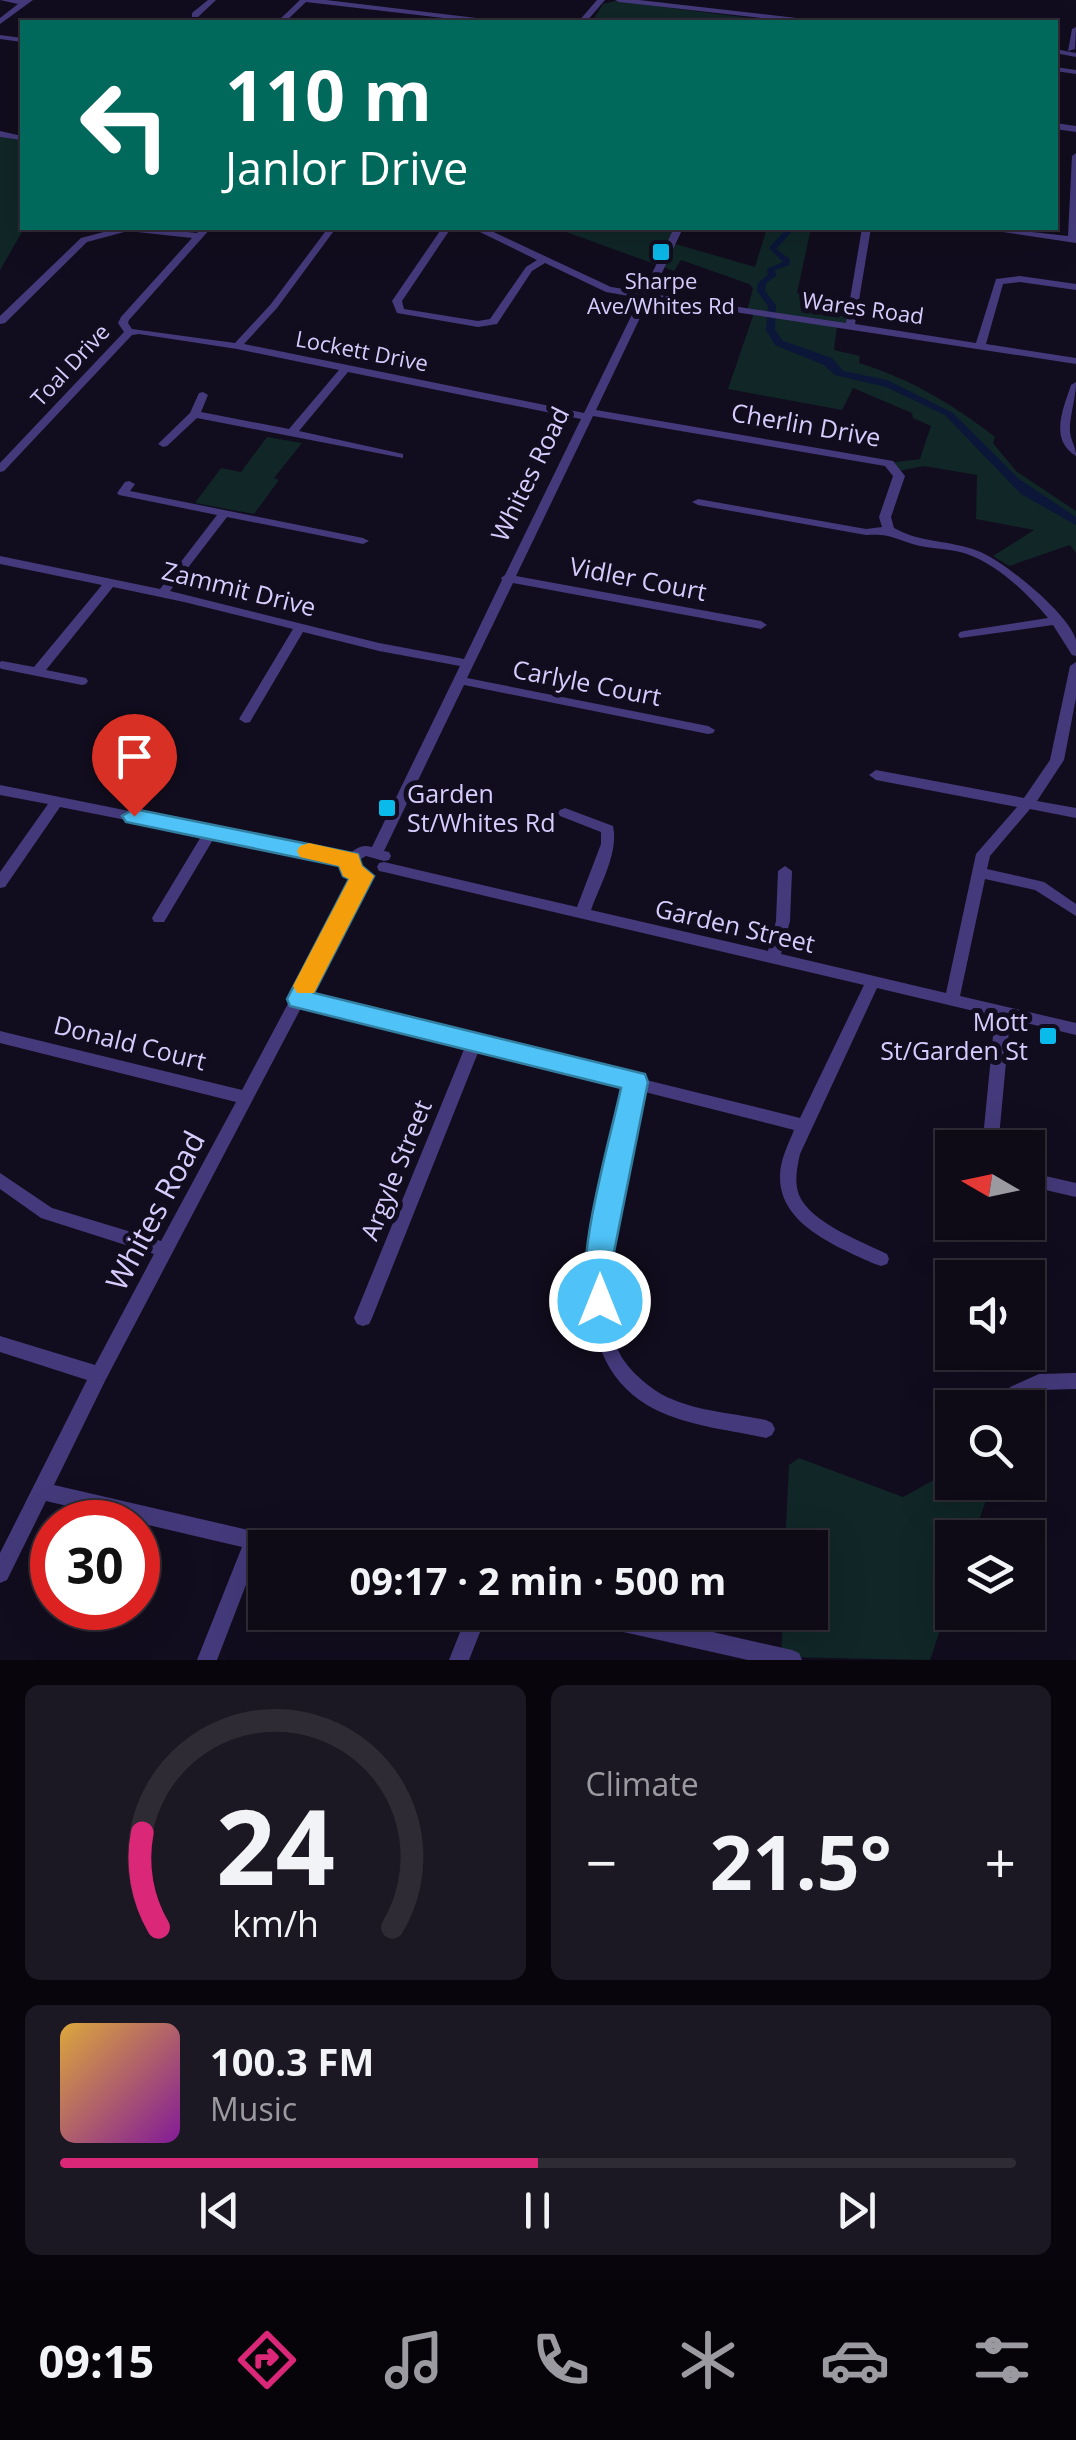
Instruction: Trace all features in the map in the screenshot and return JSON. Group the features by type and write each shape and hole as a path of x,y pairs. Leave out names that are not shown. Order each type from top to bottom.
{"street":[{"path":"4,0 27,1"},
{"path":"196,15 212,0"},
{"path":"283,20 305,0 465,20"},
{"path":"584,20 601,0"},
{"path":"619,0 773,20"},
{"path":"0,22 27,1"},
{"path":"376,20 386,10"},
{"path":"1068,51 1076,29"},
{"path":"1020,230 1074,240 1076,156"},
{"path":"1,321 84,240 121,230"},
{"path":"165,230 202,232"},
{"path":"237,346 274,306 331,230"},
{"path":"445,230 397,300 400,312 466,323 494,322 529,269 543,260"},
{"name":"Wares Road","path":"482,230 599,287 1076,361"},
{"name":"Whites Road","path":"377,851 678,230"},
{"path":"850,326 867,230"},
{"name":"Toal Drive","path":"0,470 129,332 122,323 124,319 202,232"},
{"path":"980,346 999,281 1020,279 1076,288"},
{"name":"Lockett Drive","path":"129,332 237,346 588,414"},
{"path":"292,433 344,368"},
{"path":"1076,385 1064,430 1065,442 1076,453"},
{"path":"163,444 195,414 203,395"},
{"path":"195,414 399,456"},
{"name":"Cherlin Drive","path":"588,414 889,462 899,476 885,516 889,530"},
{"path":"123,492 363,541"},
{"path":"698,502 866,532 889,530 906,540 968,551 992,561 1054,622 1076,652"},
{"path":"163,593 224,512"},
{"name":"Zammit Drive","path":"0,560 466,663"},
{"name":"Vidler Court","path":"507,578 761,625"},
{"path":"37,672 110,583"},
{"path":"964,635 1054,622"},
{"path":"245,719 300,628"},
{"path":"2,665 82,681"},
{"path":"952,1000 983,854 1028,803 1056,760 1076,666"},
{"name":"Carlyle Court","path":"458,680 708,730"},
{"path":"876,775 1076,813"},
{"path":"0,790 350,860 364,850 377,851 385,858 384,867 376,874 363,876 351,870 350,860"},
{"path":"0,883 57,801"},
{"path":"565,814 608,830 608,844 582,914"},
{"path":"159,918 211,832"},
{"name":"Garden Street","path":"384,867 1076,1029"},
{"path":"773,958 783,921 784,871"},
{"path":"980,873 1039,886 1076,911"},
{"name":"Whites Road","path":"0,1573 99,1375 363,876"},
{"path":"874,980 792,1148 787,1172 789,1194 802,1216 881,1259"},
{"path":"299,999 804,1126"},
{"path":"992,1130 1004,1012"},
{"name":"Donald Court","path":"0,1037 247,1098"},
{"name":"Argyle Street","path":"363,1318 475,1042"},
{"path":"636,1082 600,1252 603,1322 611,1356 632,1381 656,1400 689,1412 766,1429"},
{"path":"0,1180 47,1213 166,1250"},
{"path":"1045,1183 1076,1190"},
{"path":"0,1344 99,1375"},
{"path":"1023,1390 1040,1382 1076,1381"},
{"path":"43,1491 248,1539"},
{"path":"207,1660 248,1555"},
{"path":"459,1660 471,1630"},
{"path":"659,1630 792,1660"}],"green space":[{"path":"615,1 766,20 593,20 603,4"},
{"path":"0,138 20,138 20,230 30,230 22,232 0,270"},
{"path":"561,230 678,230 672,243 755,267 766,230 811,230 797,293 851,300 846,326 837,325 834,350 860,356 859,363 930,394 995,437 993,443 1016,471 1076,511 1076,553 1070,545 1009,566 993,556 1034,530 976,519 977,475 924,466 898,471 889,463 920,459 931,426 913,418 912,413 853,388 842,410 728,389 754,313 747,311 753,288 681,260 674,271"},
{"path":"267,437 302,443 274,478 279,480 254,514 195,503 221,468 241,472"},
{"path":"799,1458 903,1497 935,1479 935,1500 986,1500 979,1520 935,1520 935,1630 940,1630 930,1660 781,1657 782,1630 828,1630 828,1530 786,1530 789,1465"}],"water":[{"path":"785,230 793,230 776,249 790,259 789,265 775,270 776,276 766,283 765,291 776,305 775,330 783,341 832,358 843,371 887,380 953,413 1019,479 1076,517 1076,525 1021,494 945,415 886,387 835,375 824,365 775,345 766,330 768,306 757,291 758,283 768,275 767,269 783,262 769,248"}],"slow traffic":[{"path":"306,986 363,876 351,870 350,860 309,851"}],"place":[{"name":"Sharpe Ave/Whites Rd","path":"661,252"},
{"name":"Garden St/Whites Rd","path":"387,808"},
{"name":"Mott St/Garden St","path":"1048,1036"}],"route":[{"path":"134,816 350,860 351,870 363,876 299,999 636,1082 600,1252 600,1301"}]}
